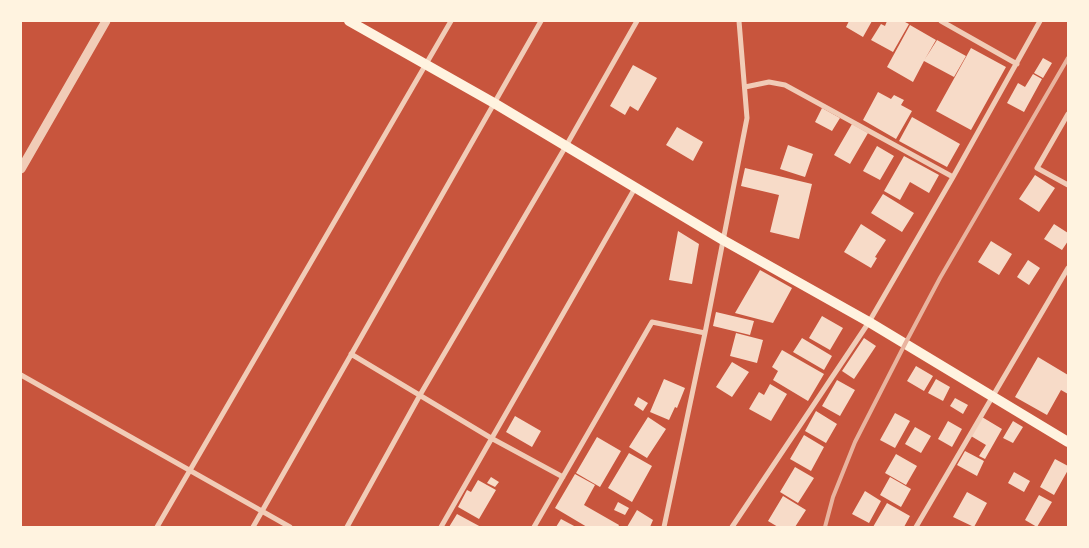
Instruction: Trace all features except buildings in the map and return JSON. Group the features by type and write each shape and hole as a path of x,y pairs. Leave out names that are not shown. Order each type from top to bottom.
{"main road":[{"path":"349,21 566,146 723,240 869,322 1068,442"}],"street":[{"path":"21,169 106,21"},
{"path":"156,527 451,21"},
{"path":"253,527 541,21"},
{"path":"347,527 420,396 637,21"},
{"path":"664,527 705,334 747,118 739,21"},
{"path":"941,21 1017,64"},
{"path":"732,527 869,322 1040,21"},
{"path":"745,87 769,82 785,85 953,177"},
{"path":"1068,114 1037,168 1068,185"},
{"path":"441,527 635,187"},
{"path":"916,527 1068,268"},
{"path":"534,527 652,322 705,334"},
{"path":"351,354 491,438 563,477"},
{"path":"21,375 290,527"}],"railway":[{"path":"825,527 833,497 855,442 905,344 940,278 1068,58"}]}
